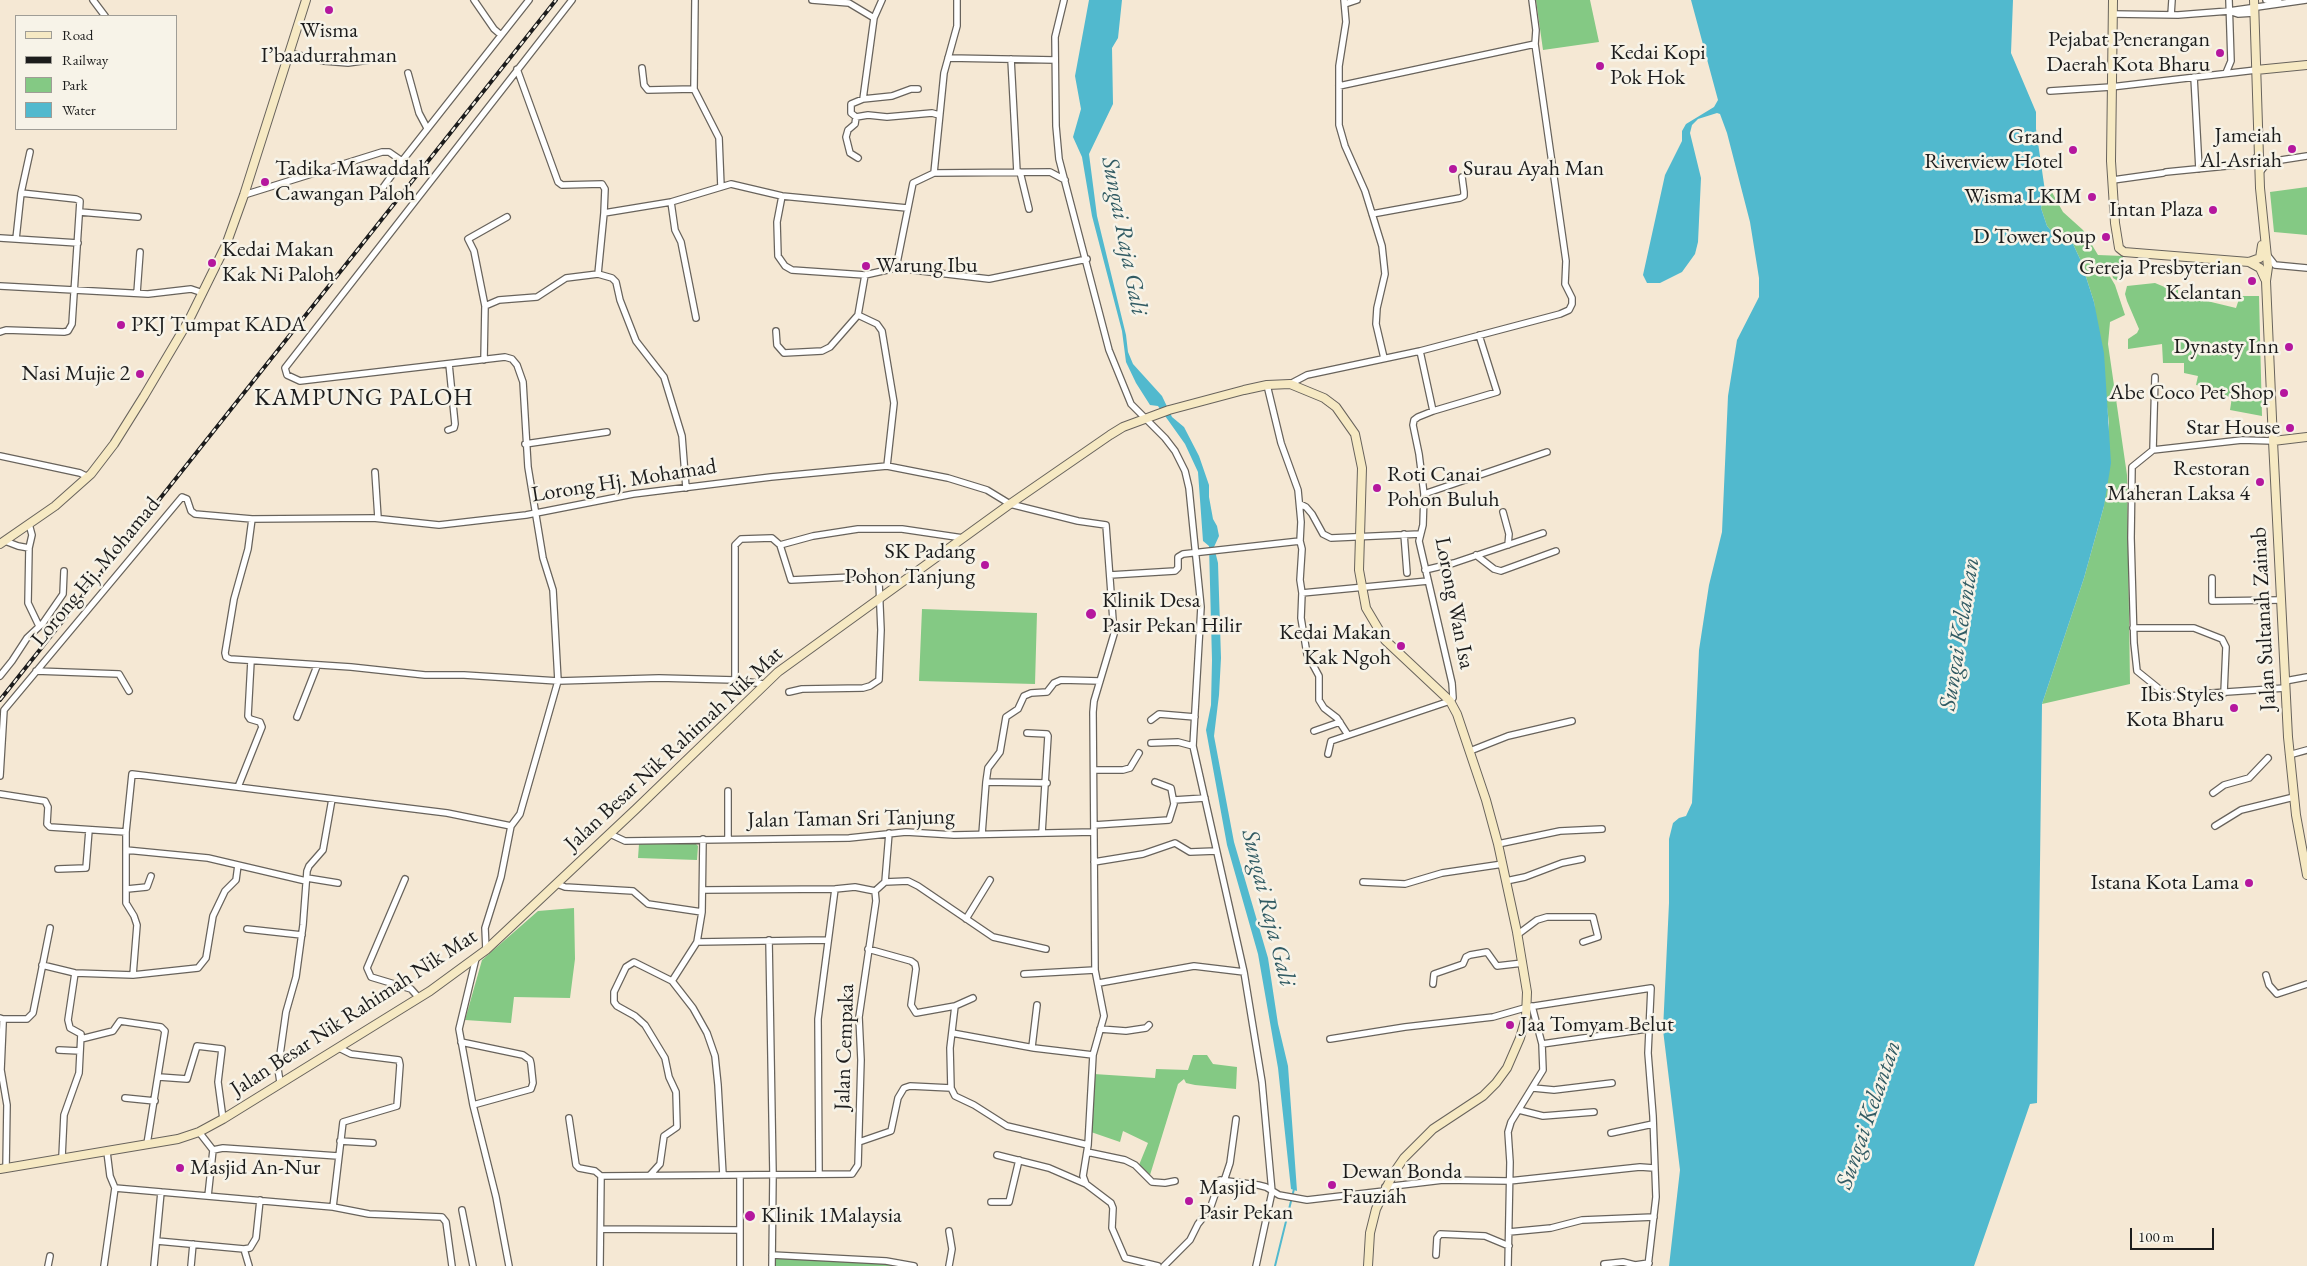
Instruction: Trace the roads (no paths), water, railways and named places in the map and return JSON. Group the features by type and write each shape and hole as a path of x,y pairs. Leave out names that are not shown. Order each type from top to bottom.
{"street":[{"path":"93,0 104,15"},
{"path":"2,542 64,499 88,477 110,449 144,396 203,293 226,245 244,195 306,0"},
{"path":"474,0 494,29 501,35"},
{"path":"378,192 529,0"},
{"path":"486,950 485,928 501,877 511,826 520,814 558,681 553,590 544,558 525,444 523,382 517,363 508,357 300,382 287,375 284,371 572,0"},
{"path":"695,0 694,89 720,139 721,187"},
{"path":"812,0 850,3 874,18"},
{"path":"863,99 874,18 882,0"},
{"path":"934,173 944,73 958,26 957,0"},
{"path":"1064,0 1055,35 1056,126 1059,157 1087,259 1108,349 1132,405 1165,438 1175,451 1185,471 1190,488 1201,606 1193,746 1244,972 1262,1084 1272,1192 1256,1266"},
{"path":"1357,0 1344,2 1346,22 1339,66 1339,125 1344,146 1365,192 1385,262 1376,324 1384,358"},
{"path":"1290,384 1307,375 1420,351 1569,310 1572,298 1565,284 1566,261 1535,44 1536,30 1532,0"},
{"path":"2113,0 2112,180 2118,248 2124,252 2249,262 2260,268 2266,281"},
{"path":"2172,0 2172,15"},
{"path":"2226,73 2231,61 2229,0"},
{"path":"2266,0 2281,3"},
{"path":"2113,14 2172,15 2229,11 2306,0"},
{"name":"Jalan Sultanah Zainab","path":"2254,7 2263,236 2268,267 2266,281 2272,441 2285,685 2294,797 2307,875"},
{"path":"1339,86 1535,44"},
{"path":"289,53 324,61 348,62 376,59"},
{"path":"948,58 1055,60"},
{"path":"1011,59 1019,172 1029,209"},
{"path":"2050,91 2112,87 2307,65"},
{"path":"642,68 644,86 648,90 694,89"},
{"path":"517,69 557,181 562,185 602,184 605,189 598,274"},
{"path":"408,73 419,113 427,128"},
{"path":"2194,77 2199,169"},
{"path":"918,90 911,89 892,96 863,99 850,106 851,113 856,117 868,115 885,117 932,113 940,115"},
{"path":"856,117 855,124 848,130 846,137 850,152 858,158"},
{"path":"16,239 21,193 30,152"},
{"path":"244,195 382,152 389,152 402,161"},
{"path":"2112,180 2164,172 2247,164 2253,161 2259,154"},
{"path":"2260,173 2268,162 2307,156"},
{"path":"896,268 912,183 934,173 1052,172 1066,180"},
{"path":"1372,214 1460,198 1464,196 1462,177"},
{"path":"604,213 671,202 731,184 782,196 907,208"},
{"path":"0,332 6,330 68,331 72,324 80,212 78,199 21,193"},
{"path":"782,196 776,222 778,256 785,266 792,270 865,275 896,268 989,279 1087,259"},
{"path":"671,202 675,230 681,242 696,318"},
{"path":"80,212 138,217"},
{"path":"484,360 484,306 474,251 468,239 507,217"},
{"path":"2249,262 2260,258 2263,236"},
{"path":"0,238 78,243"},
{"path":"138,293 140,252"},
{"path":"2266,252 2275,265 2307,268"},
{"path":"484,306 499,300 536,297 566,278 598,274 609,277 616,282 620,300 636,341 664,377 682,436 686,488"},
{"path":"776,331 777,345 784,353 822,351 830,347 858,315 865,275"},
{"path":"0,286 138,293 191,289 203,293"},
{"path":"858,315 877,324 882,331 894,403 887,466"},
{"name":"Lorong Wan Isa","path":"1450,701 1454,694 1452,683 1419,541 1423,525 1424,494 1420,454 1413,425 1414,420 1418,417 1433,411 1497,392 1479,334"},
{"path":"1420,351 1433,411"},
{"path":"448,430 454,428 455,424 449,364"},
{"path":"2153,450 2155,377"},
{"name":"Jalan Besar Nik Rahimah Nik Mat","path":"3,1168 178,1139 199,1132 223,1119 280,1082 419,998 476,958 610,834 764,684 792,661 880,600 1010,504 1110,435 1165,412 1267,385 1290,384 1308,390 1330,402 1347,421 1355,434 1362,468 1359,537 1361,588 1366,608 1385,640 1450,701 1470,751 1498,844 1530,1007 1517,1046 1507,1068 1496,1083 1483,1096 1428,1133 1404,1158 1385,1189 1370,1233 1368,1266"},
{"path":"1267,385 1281,443 1297,485 1300,504 1300,541 1302,549 1300,583 1302,593 1301,622 1307,654 1319,676 1319,700 1324,708 1340,722 1348,735"},
{"path":"525,444 606,432"},
{"path":"2307,437 2272,441 2242,440 2153,450 2132,466 2131,538 2135,666 2137,671 2163,693 2174,696 2224,693 2285,685 2307,678"},
{"path":"1424,494 1547,452"},
{"path":"0,456 88,477"},
{"name":"Lorong Hj. Mohamad","path":"0,776 4,710 182,497 194,513 252,519 378,518 439,525 536,513 633,494 887,466 948,478 986,490 1010,504 1078,521 1106,525 1114,634 1093,712 1095,970 1104,1010 1093,1056 1088,1145 1083,1176 1086,1184"},
{"path":"376,472 378,518"},
{"path":"1300,504 1306,507 1312,514 1323,534 1331,538 1420,534"},
{"path":"1503,512 1509,534 1508,545"},
{"path":"252,519 248,549 234,599 225,653 226,657 230,660 425,675 464,675 558,681 660,678 735,680 764,684"},
{"path":"29,524 32,535 29,548 28,603 39,626"},
{"path":"780,545 812,536 858,529 902,529 964,538"},
{"path":"1425,570 1543,533"},
{"path":"1404,534 1407,573"},
{"path":"735,680 736,542 741,539 766,537 777,540 780,545 791,580 873,576 878,580 881,630 879,680 863,688 802,689 789,692"},
{"path":"1110,575 1175,571 1178,568 1178,557 1183,554 1208,553 1300,541"},
{"path":"2,542 29,548"},
{"path":"1476,555 1494,569 1501,571 1556,551"},
{"path":"0,676 26,639 39,626 63,594 64,571"},
{"path":"2212,578 2212,600 2281,600"},
{"path":"1302,593 1428,580"},
{"path":"2133,628 2194,628 2222,638 2226,647 2224,693"},
{"path":"238,787 262,727 260,722 250,719 248,716 251,661"},
{"path":"297,717 317,666"},
{"path":"36,671 119,674 130,691"},
{"path":"982,834 988,768 1000,752 1006,717 1018,709 1024,696 1031,693 1047,692 1054,683 1061,680 1100,681"},
{"path":"1328,754 1331,741 1450,701"},
{"path":"1151,720 1159,714 1195,716"},
{"path":"1470,751 1508,736 1572,721"},
{"path":"1314,731 1340,722"},
{"path":"1028,733 1047,734 1048,736 1042,833"},
{"path":"1151,743 1178,742 1193,746"},
{"path":"2290,755 2307,750"},
{"path":"1094,770 1123,770 1130,768 1138,753"},
{"path":"2213,793 2224,785 2249,778 2268,758"},
{"path":"133,975 138,926 126,903 126,832 132,774 447,813 511,826"},
{"path":"986,782 1046,783"},
{"path":"1094,825 1169,820 1172,815 1174,800 1169,786 1155,782"},
{"path":"728,791 728,838"},
{"path":"0,794 44,801 48,807 47,824 50,827 126,832"},
{"path":"2215,826 2241,810 2294,797"},
{"path":"1174,800 1204,798"},
{"path":"280,1082 278,1069 286,1012 296,977 302,934 306,880 309,866 323,850 332,799"},
{"path":"1498,844 1560,831 1602,828"},
{"path":"58,869 81,869 87,866 88,830"},
{"path":"2299,835 2307,831"},
{"name":"Jalan Taman Sri Tanjung","path":"610,834 625,841 680,841 703,838 849,838 889,833 1094,832"},
{"path":"885,882 889,833"},
{"path":"672,982 697,942 702,912 703,838"},
{"path":"1094,862 1143,854 1175,843 1190,852 1216,850"},
{"path":"126,850 208,858 306,880 338,883"},
{"path":"1506,881 1582,859"},
{"path":"1362,882 1405,884 1442,873 1503,864"},
{"path":"42,966 74,973 133,975 195,968 204,964 213,916 226,890 236,880 238,865"},
{"path":"127,890 147,887 151,876"},
{"path":"405,879 367,968 371,977 410,989 419,998"},
{"path":"966,919 990,880"},
{"path":"703,890 835,890 860,887 875,891 885,882 908,881 993,937 1046,949"},
{"path":"557,884 565,887 633,891 648,904 702,912"},
{"path":"569,1118 576,1165 579,1168 595,1171 601,1176 819,1173 817,1032 835,890"},
{"name":"Jalan Cempaka","path":"819,1173 852,1174 858,1165 861,1060 859,1016 876,901 875,891"},
{"path":"1517,935 1538,920 1547,917 1593,917 1598,937 1583,942"},
{"path":"3,1168 6,1105 0,1069 1,1018 26,1019 33,1012 50,928"},
{"path":"247,929 302,934"},
{"path":"769,940 773,1174 772,1266"},
{"path":"697,942 828,940"},
{"path":"868,949 912,961 916,969 911,1005 916,1013 955,1006 973,998"},
{"path":"1432,984 1434,974 1463,964 1466,957 1470,955 1487,952 1497,966 1522,963"},
{"path":"476,958 460,1021 461,1042 473,1105 495,1192 509,1266"},
{"path":"650,1175 660,1164 664,1136 677,1127 676,1092 669,1077 663,1054 641,1020 617,1006 614,1002 614,992 626,967 634,962 672,982 693,1008 707,1033 714,1056 723,1175"},
{"path":"1099,983 1194,966 1244,972"},
{"path":"1024,974 1095,970"},
{"path":"62,1157 64,1115 76,1084 81,1039 79,1032 68,1026 74,973"},
{"path":"2266,975 2269,985 2277,994 2282,994 2307,984"},
{"path":"1330,1040 1410,1026 1493,1017 1530,1007 1651,988 1648,1030 1656,1197 1648,1264 1632,1266 1624,1262 1604,1264"},
{"path":"1032,1047 1036,1005"},
{"path":"955,1006 952,1033 951,1088 959,1099 974,1105 1007,1126 1088,1145"},
{"path":"1508,1266 1508,1132 1543,1070 1542,1044 1530,1007"},
{"path":"81,1039 113,1031 120,1021 164,1029 166,1034 147,1144"},
{"path":"1100,1029 1126,1031 1146,1028 1149,1025"},
{"path":"1542,1044 1648,1030"},
{"path":"952,1033 1093,1056"},
{"path":"461,1042 523,1055 530,1060 531,1064 532,1089 473,1105"},
{"path":"159,1077 187,1079 197,1046 222,1049 218,1082 223,1119"},
{"path":"333,1207 342,1125 345,1120 397,1106 400,1063 396,1059 351,1054 339,1048"},
{"path":"59,1050 80,1051"},
{"path":"1533,1088 1554,1090 1612,1083"},
{"path":"859,1142 891,1131 898,1098 904,1088 910,1086 951,1088"},
{"path":"125,1098 155,1100"},
{"path":"1519,1110 1542,1116 1594,1112"},
{"path":"1224,1181 1230,1163 1236,1119"},
{"path":"1611,1133 1653,1124"},
{"path":"199,1132 213,1150 208,1196"},
{"path":"340,1141 373,1143"},
{"path":"213,1150 223,1148 338,1156"},
{"path":"104,1266 115,1188 110,1176 107,1152"},
{"path":"1087,1152 1116,1157 1130,1162 1152,1182 1165,1183 1175,1181"},
{"path":"996,1155 1053,1170 1086,1184 1111,1203 1113,1213 1112,1228 1124,1258 1158,1266"},
{"path":"991,1202 1009,1202 1019,1160"},
{"path":"1164,1266 1190,1240 1198,1224 1210,1208 1220,1180 1266,1187 1279,1195 1299,1200 1318,1200 1450,1180 1509,1181 1640,1167 1654,1168"},
{"path":"740,1175 740,1266"},
{"path":"600,1266 602,1229 601,1176"},
{"path":"115,1188 333,1207 368,1214 442,1217 446,1222 452,1266"},
{"path":"154,1266 161,1192"},
{"path":"156,1241 250,1248 256,1238 260,1200"},
{"path":"462,1210 473,1266"},
{"path":"1509,1232 1551,1228 1582,1220 1654,1217"},
{"path":"602,1229 740,1230"},
{"path":"948,1231 952,1249 949,1266"},
{"path":"1436,1254 1437,1238 1440,1234 1485,1236 1509,1246"},
{"path":"191,1266 193,1244"},
{"path":"244,1249 249,1266"},
{"path":"772,1255 886,1261 914,1266"},
{"path":"48,1266 50,1256"}],"water":[{"path":"1089,0 1122,0 1118,38 1112,48 1113,104 1089,154 1097,216 1126,335 1128,352 1133,364 1162,396 1172,417 1184,427 1199,456 1209,485 1213,519 1219,536 1214,547 1218,563 1221,658 1214,736 1234,842 1268,958 1278,1024 1288,1066 1297,1191 1291,1189 1278,1068 1258,954 1227,845 1206,730 1211,705 1212,660 1209,546 1203,541 1198,472 1185,444 1158,406 1150,405 1136,383 1126,362 1122,331 1092,216 1082,157 1073,137 1081,109 1075,76"},
{"name":"Sungai Kelantan","path":"1691,0 2013,0 2011,53 2036,112 2036,129 2045,191 2041,208 2047,226 2053,233 2073,244 2081,261 2094,302 2104,353 2111,463 2104,506 2084,578 2042,704 2037,1103 2030,1104 1974,1266 1669,1266 1680,1170 1663,1030 1669,903 1669,839 1673,823 1679,818 1686,816 1692,803 1699,650 1709,585 1722,532 1728,396 1737,340 1759,297 1759,278 1750,222 1727,133 1720,114 1717,113 1698,119 1692,125 1690,133 1701,178 1698,242 1695,254 1682,272 1660,283 1647,283 1643,275 1665,175 1682,141 1682,131 1686,124 1714,107 1718,100"}],"waterway":[{"name":"Sungai Raja Gali","path":"1275,1266 1294,1189"}],"railway":[{"path":"0,700 556,0"}],"place":[{"name":"Wisma I’baadurrahman","path":"329,10"},
{"name":"Pejabat Penerangan Daerah Kota Bharu","path":"2220,53"},
{"name":"Kedai Kopi Pok Hok","path":"1600,66"},
{"name":"Jameiah Al-Asriah","path":"2292,149"},
{"name":"Grand Riverview Hotel","path":"2073,150"},
{"name":"Surau Ayah Man","path":"1453,169"},
{"name":"Tadika Mawaddah Cawangan Paloh","path":"265,182"},
{"name":"Wisma LKIM","path":"2092,197"},
{"name":"Intan Plaza","path":"2213,210"},
{"name":"D Tower Soup","path":"2106,237"},
{"name":"Kedai Makan Kak Ni Paloh","path":"212,263"},
{"name":"Warung Ibu","path":"866,266"},
{"name":"Gereja Presbyterian Kelantan","path":"2252,281"},
{"name":"PKJ Tumpat KADA","path":"121,325"},
{"name":"Dynasty Inn","path":"2289,347"},
{"name":"Nasi Mujie 2","path":"140,374"},
{"name":"Abe Coco Pet Shop","path":"2284,393"},
{"name":"Star House","path":"2290,428"},
{"name":"Restoran Maheran Laksa 4","path":"2260,482"},
{"name":"Roti Canai Pohon Buluh","path":"1377,488"},
{"name":"SK Padang Pohon Tanjung","path":"985,565"},
{"name":"Klinik Desa Pasir Pekan Hilir","path":"1091,614"},
{"name":"Kedai Makan Kak Ngoh","path":"1401,646"},
{"name":"Ibis Styles Kota Bharu","path":"2234,708"},
{"name":"Istana Kota Lama","path":"2249,883"},
{"name":"Jaa Tomyam Belut","path":"1510,1025"},
{"name":"Masjid An-Nur","path":"180,1168"},
{"name":"Dewan Bonda Fauziah","path":"1332,1185"},
{"name":"Masjid Pasir Pekan","path":"1189,1201"},
{"name":"Klinik 1Malaysia","path":"750,1216"}],"district":[{"name":"KAMPUNG PALOH","path":"364,398"}]}
